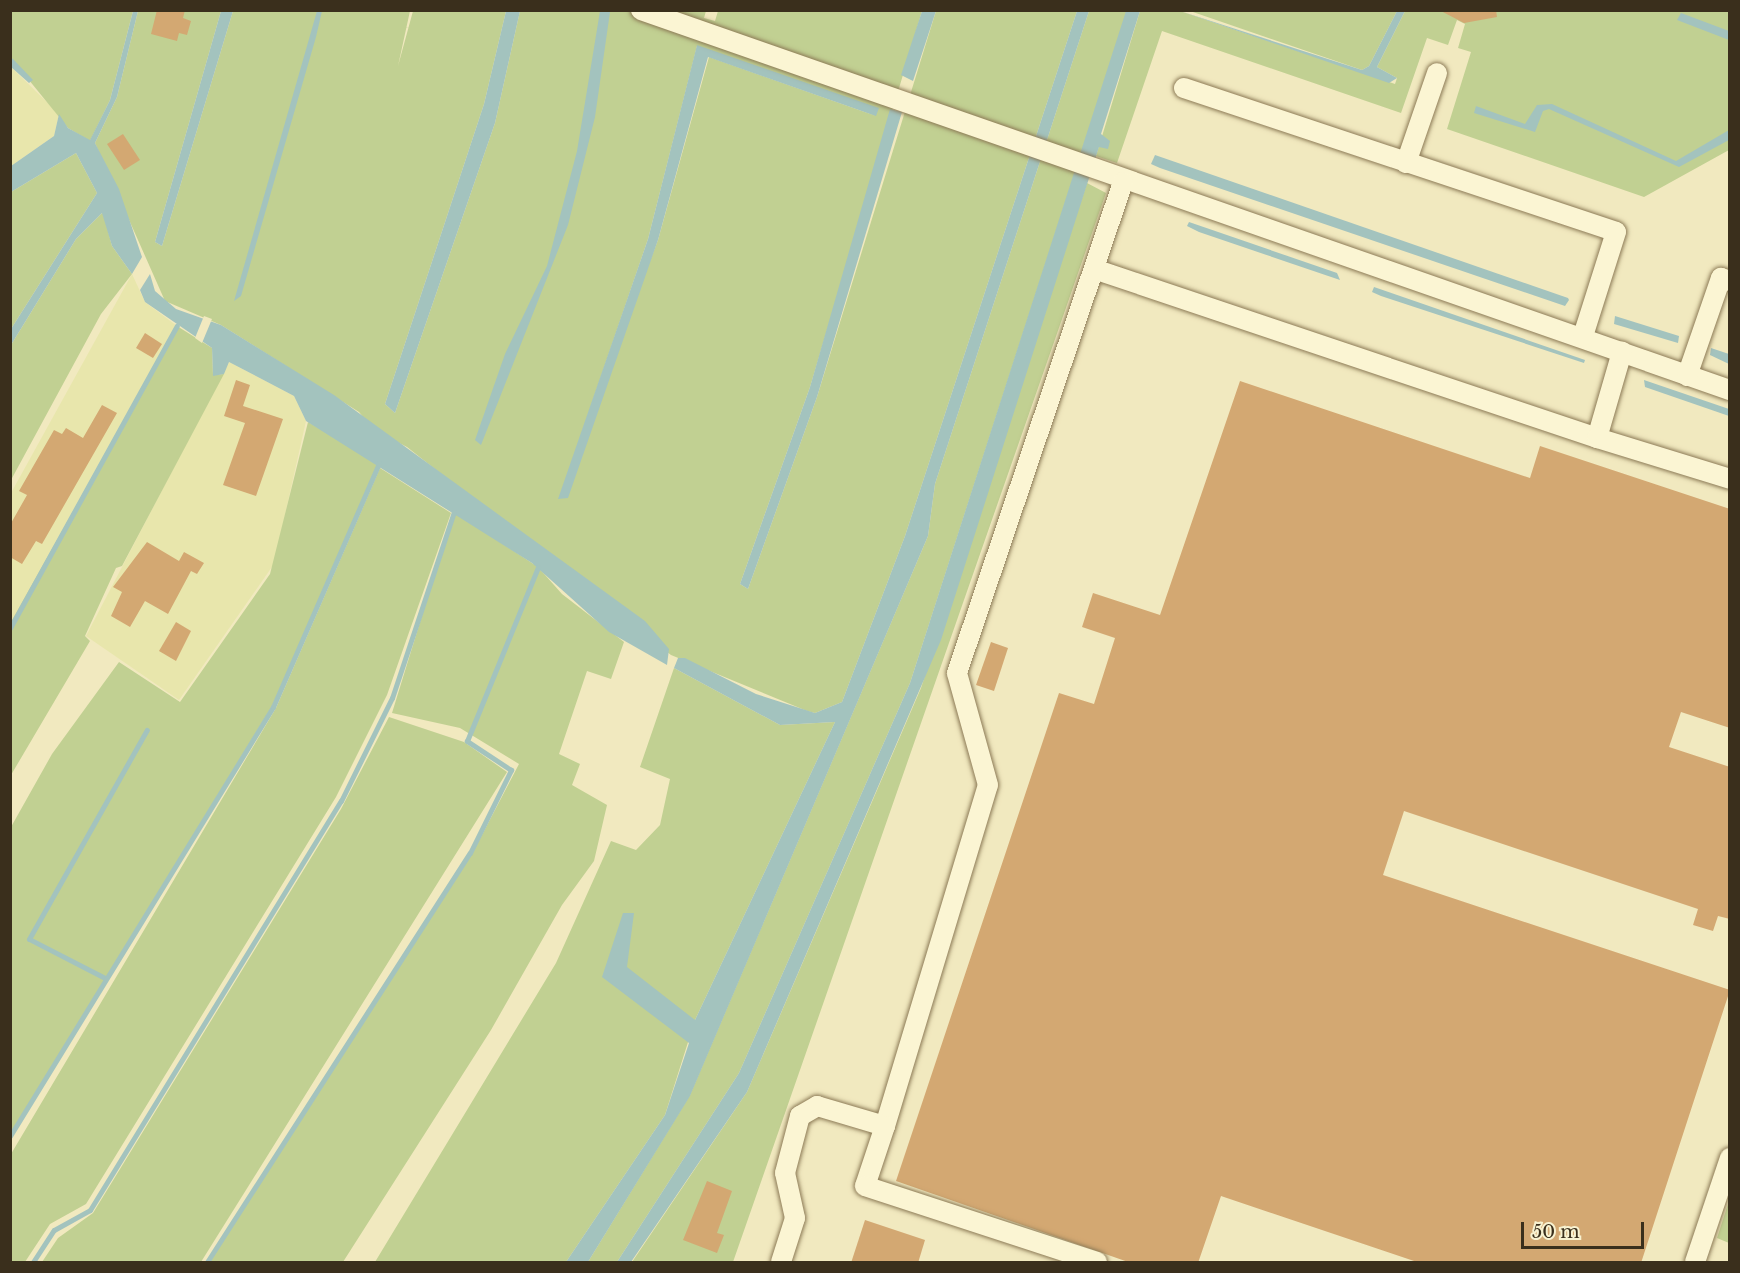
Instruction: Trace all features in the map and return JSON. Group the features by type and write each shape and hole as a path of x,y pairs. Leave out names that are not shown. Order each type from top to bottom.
{"lane":[{"path":"641,10 1098,170 1123,182 1583,336 1730,390"},
{"path":"1406,163 1437,73"},
{"path":"1184,88 1616,232 1583,336"},
{"path":"1097,1263 1047,1254 865,1186 988,785 957,673 1123,182"},
{"path":"1094,269 1597,438 1730,479"},
{"path":"1687,376 1721,278 1730,281"},
{"path":"1597,438 1622,351"},
{"path":"781,1263 795,1218 785,1173 800,1116 818,1106 885,1126"},
{"path":"1695,1263 1730,1158"}],"shaded area":[{"path":"11,67 59,114 54,136 11,166"},
{"path":"132,274 145,302 177,326 11,623 11,493"},
{"path":"229,362 294,396 306,421 274,564 179,700 86,636"}],"green space":[{"path":"10,11 133,11 110,100 90,141 68,128 11,58"},
{"path":"138,11 221,11 155,242 162,246 233,11 410,11 398,66 413,11 506,11 484,104 385,404 395,413 495,123 520,11 706,11 704,18 715,21 718,11 922,11 810,387 740,584 748,589 817,397 936,11 1077,11 905,536 842,702 815,713 671,655 407,447 374,430 359,412 221,325 165,301 95,143 117,97","holes":["697,46 876,116 709,57 658,240 559,499 648,239"]},
{"path":"1089,11 1127,11 910,683 739,1073 617,1262 588,1262 690,1095 928,536 935,484"},
{"path":"1140,11 1180,11 1395,84 1397,78 1377,67 1405,11 1729,11 1729,150 1644,197 1447,129 1471,52 1458,48 1465,24 1457,20 1448,45 1427,38 1401,113 1162,31 1117,163 1096,156"},
{"path":"1190,11 1397,11 1369,66 1362,70"},
{"path":"76,153 97,193 11,329 11,192"},
{"path":"1087,183 1106,193 733,1262 632,1262 747,1092 921,688"},
{"path":"103,212 112,246 132,274 101,314 11,480 11,345 76,239"},
{"path":"177,326 212,348 213,375 224,374 122,566 116,568 85,636 90,641 11,775 11,622"},
{"path":"308,422 379,463 272,706 11,1134 11,827 52,754 119,662 180,702 270,574"},
{"path":"380,468 451,513 387,695 336,797 86,1204 50,1224 25,1262 11,1262 11,1154 276,708"},
{"path":"454,512 538,567 562,594 624,642 611,679 587,671 559,754 580,764 572,785 607,805 594,861 562,905 491,1030 343,1262 206,1262 472,854 519,764 460,728 392,713"},
{"path":"674,668 780,725 835,722 695,1020 665,1115 566,1262 375,1262 556,963 611,841 636,850 660,825 670,779 640,767"},
{"path":"389,717 464,742 507,772 201,1262 42,1262 58,1238 93,1213 341,809"},
{"path":"1729,1201 1730,1243 1717,1238"}],"water":[{"path":"133,11 138,11 117,97 95,143 119,189 142,257 132,274 112,246 102,213 76,239 11,345 11,329 97,193 76,153 11,192 11,166 54,136 59,114 68,128 90,140 110,100"},
{"path":"221,11 233,11 162,246 155,242"},
{"path":"317,11 322,11 316,37 241,296 234,301"},
{"path":"506,11 520,11 495,123 395,413 385,404 484,104"},
{"path":"600,11 610,12 595,117 568,225 481,445 475,440 505,354 547,266 577,151"},
{"path":"922,11 936,11 913,81 901,75"},
{"path":"1077,11 1089,11 935,484 928,536 690,1096 588,1262 566,1262 665,1115 689,1043 602,977 623,913 634,913 627,967 695,1020 835,722 780,725 674,668 678,658 685,658 756,694 815,713 842,702 905,536"},
{"path":"1126,11 1140,11 1101,134 1110,141 1108,149 1099,147 941,640 747,1092 631,1262 617,1262 739,1073 910,683"},
{"path":"1180,11 1362,70 1369,66 1397,11 1405,11 1377,67 1397,78 1389,83"},
{"path":"1681,13 1729,31 1729,40 1677,20"},
{"path":"697,45 879,108 876,116 708,57 658,240 568,498 558,499 648,239"},
{"path":"11,58 33,80 29,83 11,67"},
{"path":"1552,104 1676,161 1729,130 1729,140 1679,167 1549,109 1543,111 1535,132 1474,113 1476,106 1525,124 1537,105"},
{"path":"890,109 902,112 817,397 748,589 740,584 810,387"},
{"path":"1155,155 1569,300 1565,306 1160,168 1151,164"},
{"path":"1189,222 1337,273 1340,280 1199,232 1187,226"},
{"path":"150,274 155,291 176,309 221,325 334,395 645,621 669,649 667,665 609,632 532,563 306,421 294,396 229,362 224,374 213,376 212,348 145,302 140,290"},
{"path":"1374,287 1585,360 1584,363 1381,296 1372,292"},
{"path":"1615,316 1679,336 1678,343 1614,324"},
{"path":"1711,348 1729,354 1729,364 1710,355"},
{"path":"1644,380 1729,409 1729,416 1645,387"}],"pier":[{"path":"204,316 212,319 202,343 195,338"}],"building":[{"path":"157,10 185,10 183,18 191,21 187,35 179,33 177,41 151,34"},
{"path":"1439,10 1496,10 1497,17 1464,23"},
{"path":"123,134 140,160 124,170 107,144"},
{"path":"145,333 162,344 153,358 136,348"},
{"path":"236,380 250,385 243,406 283,419 256,496 223,485 245,423 224,416"},
{"path":"1240,381 1530,478 1540,446 1730,509 1730,728 1681,712 1669,747 1730,767 1730,919 1718,916 1713,931 1693,925 1698,909 1404,811 1383,875 1730,990 1641,1263 1420,1263 1221,1196 1198,1263 1131,1263 896,1181 1059,693 1094,704 1115,638 1082,627 1093,593 1160,615"},
{"path":"102,405 117,413 42,544 36,541 22,564 10,557 10,525 27,495 19,491 54,430 62,434 66,428 83,438"},
{"path":"147,542 179,561 184,552 204,563 197,574 191,571 168,614 145,601 130,627 111,616 122,592 113,587"},
{"path":"176,622 191,631 176,661 159,651"},
{"path":"991,642 1008,648 994,691 976,685"},
{"path":"707,1181 732,1191 717,1233 724,1235 717,1253 683,1240"},
{"path":"865,1220 925,1240 918,1263 851,1263"}],"waterway":[{"path":"10,628 177,326"},
{"path":"10,1136 273,707 379,463"},
{"path":"33,1262 54,1230 90,1210 341,801 392,698 454,512"},
{"path":"207,1262 470,853 511,770 467,741 538,567"},
{"path":"105,978 29,939 147,730"}]}
